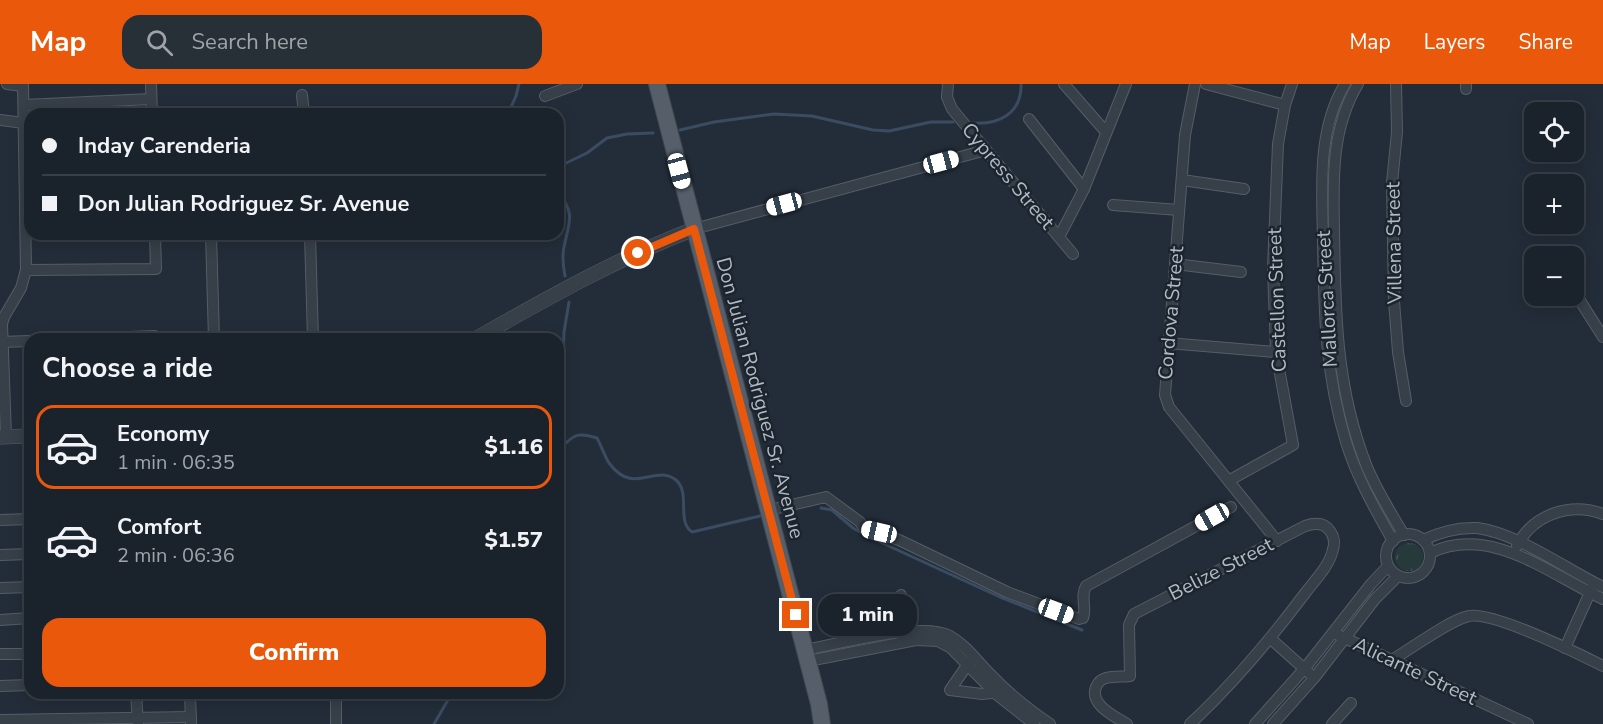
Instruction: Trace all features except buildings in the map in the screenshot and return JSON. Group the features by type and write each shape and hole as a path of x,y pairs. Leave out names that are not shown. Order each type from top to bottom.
{"main road":[{"name":"Don Julian Rodriguez Sr. Avenue","path":"661,86 694,229 769,510 822,724"}],"street":[{"path":"0,120 24,123 23,85 7,84"},
{"path":"151,84 152,108"},
{"path":"545,96 577,84"},
{"name":"Cypress Street","path":"948,84 946,97 952,109 1073,254"},
{"path":"1059,237 1084,189 1126,84"},
{"name":"Cordova Street","path":"1195,84 1187,121 1168,343 1166,402 1277,541"},
{"path":"1206,84 1285,105"},
{"name":"Castellon Street","path":"1230,480 1293,445 1276,352 1273,268 1277,154 1285,105 1292,84"},
{"name":"Mallorca Street","path":"1345,84 1330,118 1323,154 1325,338 1347,445 1366,492 1393,541"},
{"name":"Mallorca Street","path":"1358,84 1342,118 1334,162 1334,303 1338,347 1344,388 1361,449 1374,481 1404,535"},
{"name":"Villena Street","path":"1396,84 1398,124 1392,192 1394,300 1398,352 1406,401"},
{"path":"1068,86 1106,132"},
{"path":"302,95 303,108"},
{"path":"69,108 113,101 152,99"},
{"path":"113,101 114,108"},
{"path":"24,105 53,108"},
{"path":"1029,119 1084,189"},
{"path":"486,333 606,268 694,229 986,150"},
{"path":"1182,180 1244,189"},
{"path":"1113,205 1179,210"},
{"path":"24,436 3,437 1,350 4,307 21,288 26,270 27,240"},
{"path":"26,270 156,269 155,240"},
{"path":"211,240 214,333"},
{"path":"310,240 313,333"},
{"path":"1175,264 1241,272"},
{"path":"1583,306 1603,337"},
{"path":"1,350 24,343"},
{"path":"1168,343 1276,352"},
{"path":"769,510 826,497 861,522 864,528 899,540 1022,598 1082,619 1085,614 1083,594 1086,586 1231,507"},
{"path":"1513,553 1536,522 1559,511 1588,509 1603,514"},
{"path":"0,520 24,519"},
{"name":"Belize Street","path":"1127,724 1104,709 1095,694 1100,681 1106,678 1130,676 1130,625 1134,614 1305,526 1319,524 1330,530 1334,543 1326,566 1271,639 1221,695 1190,724"},
{"path":"1423,540 1451,530 1477,528 1489,531 1519,542 1596,588 1603,600"},
{"path":"1410,534 1423,540 1430,553 1428,567 1424,572 1412,578 1398,576 1388,566 1387,550 1393,541 1404,535 1410,534"},
{"path":"1430,553 1442,548 1470,543 1496,547 1596,588"},
{"path":"0,555 24,554"},
{"path":"1258,723 1388,566"},
{"path":"1273,724 1315,677 1375,599 1398,576"},
{"path":"0,588 24,587"},
{"path":"1565,648 1596,588"},
{"path":"901,595 905,637"},
{"path":"1392,660 1461,618 1470,615 1488,616 1603,666"},
{"path":"0,620 24,618"},
{"path":"806,655 905,637 924,630 940,632 957,641 971,660 1034,724"},
{"name":"Alicante Street","path":"1334,633 1528,724"},
{"path":"1271,639 1315,677"},
{"path":"0,654 24,654"},
{"path":"971,660 950,690 982,694 1001,692 1050,724"},
{"path":"0,686 24,685"},
{"path":"136,699 138,721"},
{"path":"0,720 191,720 190,699"},
{"path":"336,699 336,724"},
{"path":"1332,724 1351,703"}],"green space":[{"path":"1409,543 1419,547 1423,557 1419,567 1409,571 1399,567 1395,557 1399,547"}],"waterway":[{"path":"511,108 519,84"},
{"path":"972,123 991,122 1007,116 1017,103 1021,84"},
{"path":"680,130 714,122 774,114 812,116 873,130 889,131 931,122 953,122"},
{"path":"564,164 587,153 607,138 627,134 653,133"},
{"path":"564,200 570,218 563,254 565,276"},
{"path":"564,333 569,302"},
{"path":"564,445 579,435 597,438 609,463 618,473 627,478 636,479 660,475 676,480 683,492 685,521 692,532 760,516"},
{"path":"821,508 832,510 853,528 869,537 1000,597 1082,630"},
{"path":"434,724 449,699"}],"route":[{"path":"638,253 694,229 796,615"}]}
